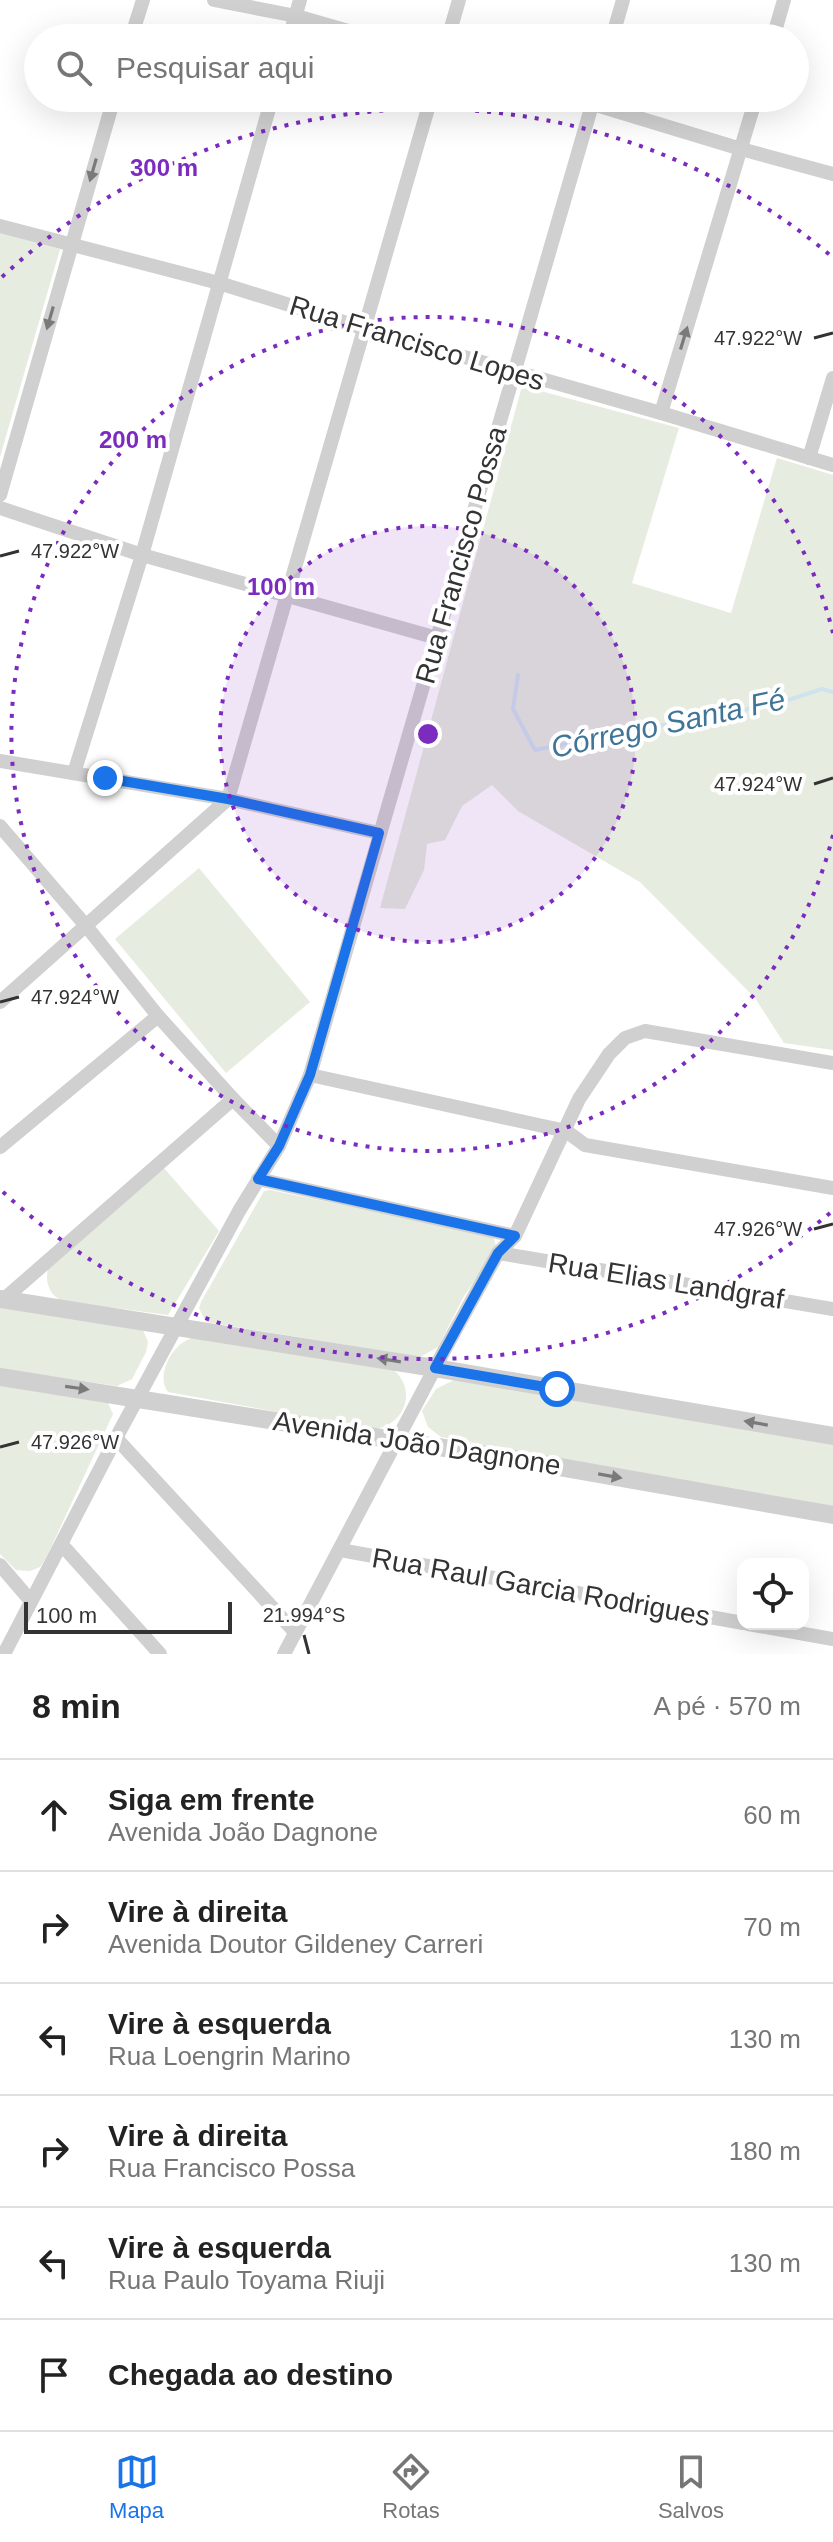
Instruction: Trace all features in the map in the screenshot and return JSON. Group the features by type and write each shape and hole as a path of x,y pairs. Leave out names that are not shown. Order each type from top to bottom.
{"street":[{"path":"135,24 143,0"},
{"path":"214,0 324,24"},
{"path":"293,24 300,0"},
{"path":"452,24 459,0"},
{"path":"616,24 623,0"},
{"path":"777,24 784,0"},
{"path":"0,495 110,112"},
{"path":"74,773 142,555 268,112"},
{"path":"0,1002 228,799 427,112"},
{"name":"Rua Francisco Possa","path":"7,1653 30,1600 62,1545 116,1438 279,1146 310,1075 591,112"},
{"path":"628,112 741,149 833,174"},
{"path":"661,413 752,112"},
{"name":"Rua Francisco Lopes","path":"0,226 219,283 514,373 833,465"},
{"path":"809,458 833,378"},
{"path":"0,508 142,555 437,638"},
{"path":"0,761 228,799 379,833"},
{"path":"0,826 158,1016 279,1146"},
{"path":"0,853 13,842"},
{"path":"0,1147 158,1016"},
{"path":"284,1654 498,1253 515,1236 579,1099 609,1054 625,1038 645,1031 833,1063"},
{"path":"310,1075 566,1131 585,1145 833,1188"},
{"path":"2,1300 233,1099"},
{"path":"258,1179 515,1236"},
{"name":"Rua Elias Landgraf","path":"498,1253 833,1309"},
{"path":"2,1300 435,1368 833,1436"},
{"name":"Avenida João Dagnone","path":"0,1377 139,1397 833,1515"},
{"path":"116,1438 294,1631"},
{"path":"62,1545 160,1654"},
{"name":"Rua Raul Garcia Rodrigues","path":"340,1550 737,1622"},
{"path":"0,1565 30,1600"},
{"name":"Rua Raul Garcia Rodrigues","path":"781,1630 833,1639"}],"shaded area":[{"path":"0,233 60,249 0,457"},
{"path":"522,386 679,428 632,583 731,613 777,458 833,475 833,1050 784,1043 755,998 640,882 518,811 492,785 462,806 445,840 427,844 424,870 405,909 380,908"},
{"path":"199,868 310,1002 226,1073 115,939"},
{"path":"163,1167 219,1231 168,1315 62,1301 54,1295 49,1288 48,1269"},
{"path":"264,1191 489,1235 494,1239 497,1250 464,1296 438,1347 420,1357 206,1322 199,1308 201,1302"},
{"path":"0,1304 143,1330 148,1342 146,1352 132,1379 117,1386 0,1369"},
{"path":"192,1338 394,1370 401,1379 406,1399 391,1423 370,1429 168,1392 164,1377 168,1360 178,1346"},
{"path":"454,1380 833,1440 833,1508 441,1437 428,1427 422,1411 436,1389"},
{"path":"0,1385 108,1403 113,1414 46,1558 40,1567 30,1571 16,1570 0,1554"}],"waterway":[{"name":"Córrego Santa Fé","path":"518,675 513,709 535,750 779,703 822,689 833,692"}],"route":[{"path":"105,778 228,799 379,833 310,1075 279,1146 258,1179 515,1236 498,1253 435,1368 557,1389"}]}
